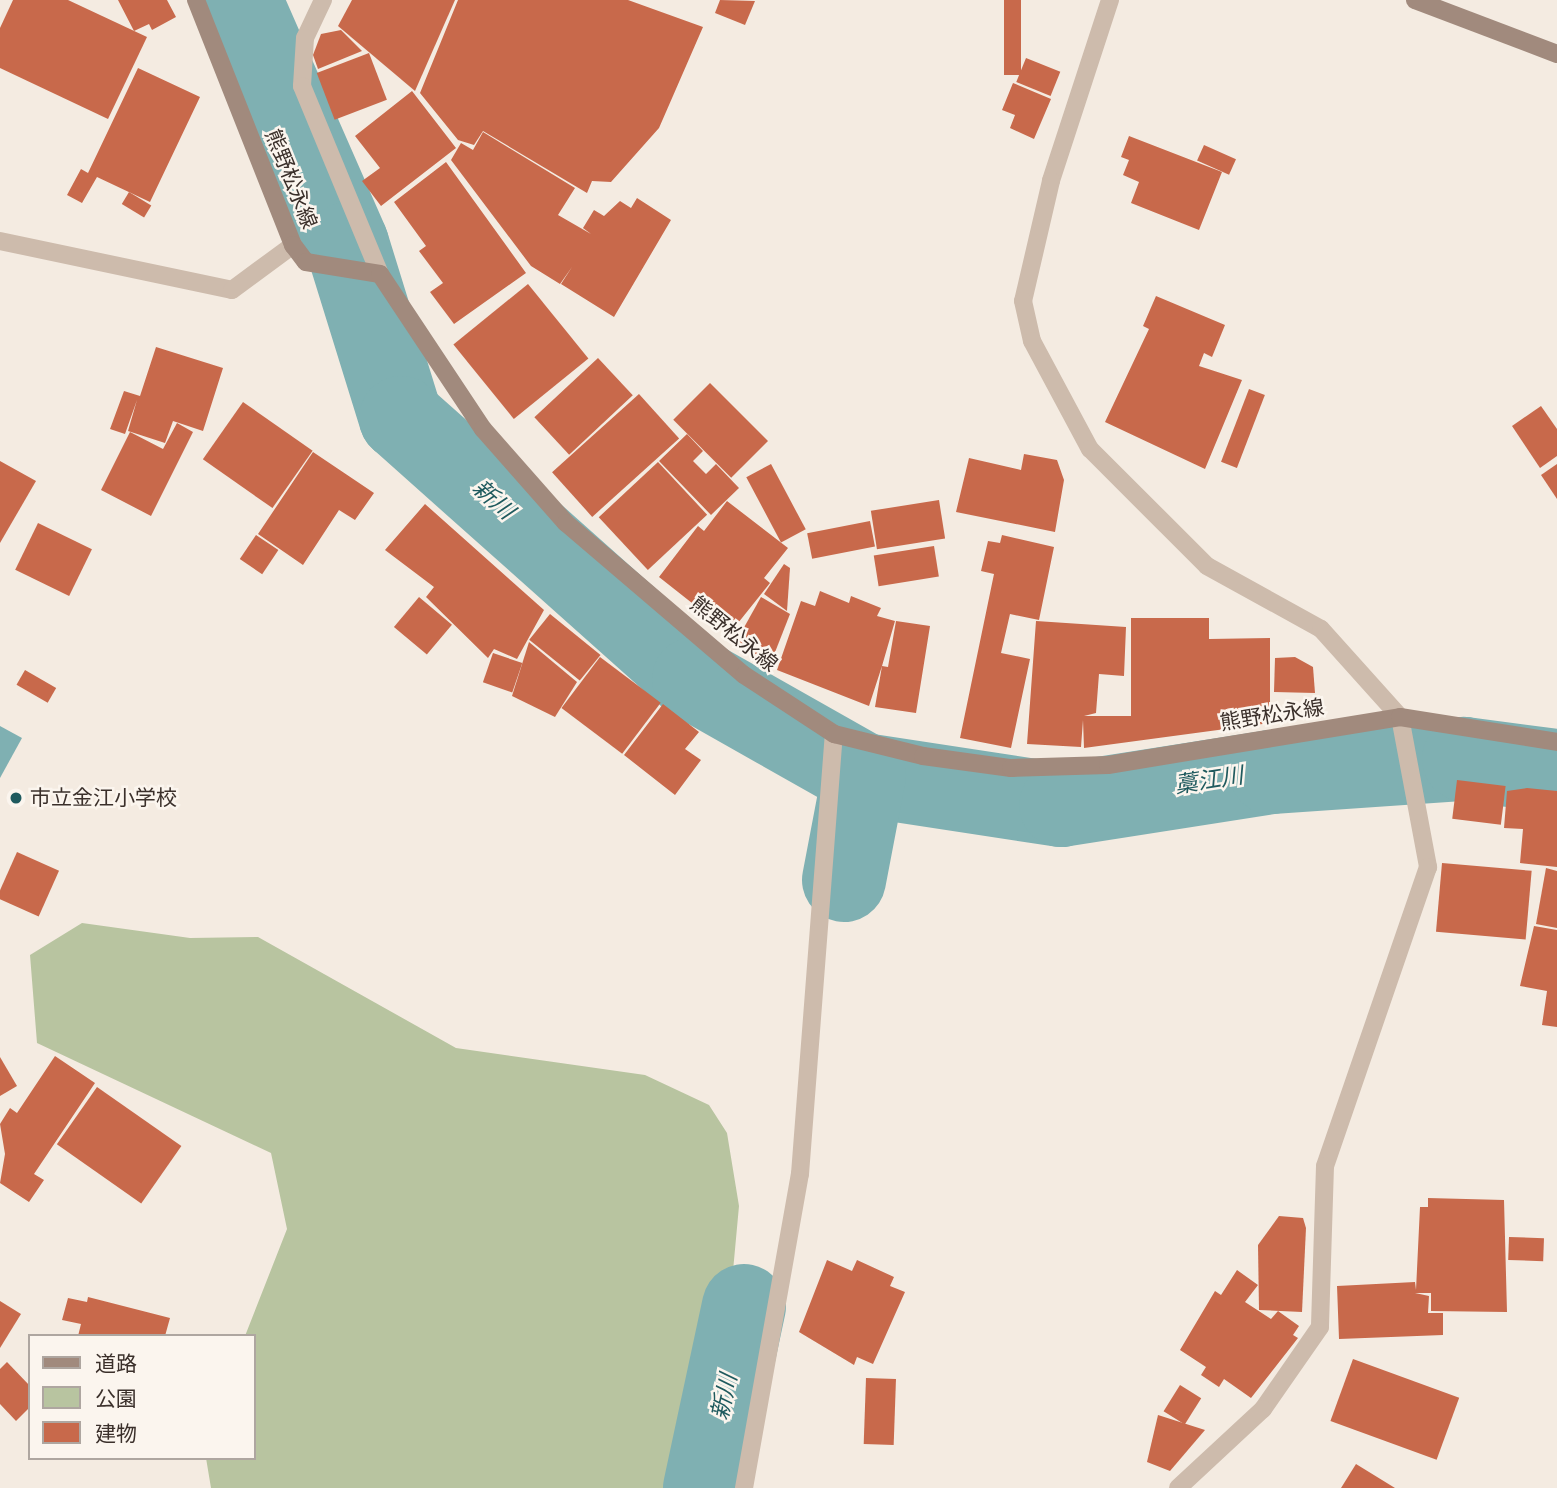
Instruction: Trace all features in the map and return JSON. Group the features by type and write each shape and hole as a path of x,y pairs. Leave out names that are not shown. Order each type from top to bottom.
{"main road":[{"name":"熊野松永線","path":"195,0 293,245 306,262 329,269 374,273 483,429 566,523 744,675 834,734 923,756 1025,768 1108,765 1400,718 1557,742"},
{"path":"1415,0 1557,54"}],"street":[{"path":"323,0 305,38 302,86 374,273"},
{"path":"1110,0 1051,181 1023,301 1032,341 1090,449 1207,566 1321,629 1400,718 1428,867 1325,1166 1320,1327 1263,1409 1178,1488"},
{"path":"0,241 232,290 293,245"},
{"path":"744,1488 800,1174 834,734"}],"green space":[{"path":"82,923 190,938 258,937 456,1048 645,1075 709,1105 727,1133 739,1206 713,1488 211,1488 206,1460 256,1460 256,1334 246,1334 287,1229 271,1153 37,1043 30,955"}],"water":[{"path":"0,726 22,738 0,778"}],"building":[{"path":"13,0 68,0 147,37 108,119 0,68 0,28"},
{"path":"118,0 167,0 176,17 152,30 149,24 134,31"},
{"path":"352,0 455,0 415,91 338,26"},
{"path":"458,0 628,0 703,27 659,128 611,182 592,181 587,193 483,131 474,145 458,140 420,93"},
{"path":"720,0 755,1 745,25 715,13"},
{"path":"1004,0 1021,0 1021,75 1004,75"},
{"path":"341,30 362,51 318,69 313,55 321,34"},
{"path":"369,53 387,100 335,120 317,73"},
{"path":"1026,58 1060,72 1051,96 1016,82"},
{"path":"138,68 200,97 150,202 97,177 82,203 67,195 81,169 88,173"},
{"path":"1013,83 1051,99 1034,139 1010,128 1015,115 1002,110"},
{"path":"412,91 456,148 381,206 362,181 380,168 355,136"},
{"path":"483,132 575,188 558,215 591,234 583,228 594,210 604,216 620,201 631,208 637,198 671,220 614,317 561,284 572,267 560,284 531,266 451,160 461,143 473,150"},
{"path":"1129,136 1222,172 1199,230 1131,203 1139,182 1123,175 1129,160 1121,157"},
{"path":"1204,145 1236,159 1229,175 1197,161"},
{"path":"446,162 526,273 454,324 430,292 443,283 419,251 426,246 394,202"},
{"path":"129,192 151,205 144,217 122,204"},
{"path":"528,284 588,359 514,419 453,344"},
{"path":"1156,296 1225,325 1212,357 1204,353 1199,366 1242,380 1205,469 1105,422 1149,329 1143,326"},
{"path":"156,347 223,368 203,431 173,421 165,443 128,431 137,400 125,434 110,429 124,391 140,396"},
{"path":"598,358 633,395 569,455 534,417"},
{"path":"710,383 768,441 731,478 673,420"},
{"path":"1249,389 1265,395 1237,468 1221,462"},
{"path":"639,394 679,439 592,517 552,472"},
{"path":"243,402 313,451 272,508 203,459"},
{"path":"1541,406 1557,429 1557,456 1540,468 1512,426"},
{"path":"177,423 193,432 151,516 101,490 130,432 163,449"},
{"path":"687,434 703,451 693,461 706,474 716,464 739,488 711,515 659,461"},
{"path":"313,452 374,493 355,520 339,510 303,565 258,534"},
{"path":"1024,454 1057,460 1064,480 1055,532 956,512 969,458 1021,470"},
{"path":"0,461 36,481 0,543"},
{"path":"658,462 707,515 648,570 599,517"},
{"path":"771,464 806,529 781,542 746,477"},
{"path":"1557,464 1557,499 1541,475"},
{"path":"939,500 945,539 877,549 871,511"},
{"path":"727,501 788,548 764,578 770,583 730,633 659,577 698,526 704,531"},
{"path":"425,504 544,610 517,659 494,649 488,658 426,597 434,587 385,550"},
{"path":"870,521 875,547 812,559 807,533"},
{"path":"38,523 92,549 69,596 15,570"},
{"path":"256,535 278,550 262,574 240,559"},
{"path":"1002,535 1054,547 1039,620 1010,614 1001,653 1030,659 1011,748 960,738 994,574 981,571 988,541 1000,543"},
{"path":"934,546 939,577 879,586 874,556"},
{"path":"784,564 790,568 787,611 764,594"},
{"path":"820,591 849,603 851,596 881,608 877,616 895,621 869,706 777,670 801,601 815,606"},
{"path":"419,597 452,625 427,655 394,627"},
{"path":"761,597 790,614 770,665 737,640"},
{"path":"550,614 601,655 580,681 529,640"},
{"path":"1131,618 1209,618 1209,639 1270,638 1270,723 1084,748 1083,720 1081,747 1027,744 1036,621 1126,627 1124,676 1099,674 1096,713 1084,716 1131,716"},
{"path":"896,621 930,626 916,713 875,707 882,666 888,667"},
{"path":"529,642 577,682 555,717 512,696"},
{"path":"493,653 522,663 512,692 483,682"},
{"path":"600,657 661,703 622,754 561,708"},
{"path":"1295,657 1313,667 1315,693 1274,692 1275,658"},
{"path":"25,670 56,688 48,703 16,685"},
{"path":"663,704 699,732 685,749 701,760 675,795 624,755"},
{"path":"1457,780 1506,786 1501,825 1452,819"},
{"path":"1527,788 1557,791 1557,867 1520,863 1523,829 1504,828 1507,791"},
{"path":"17,852 59,871 39,916 0,899 0,890"},
{"path":"1442,863 1532,871 1526,940 1436,932"},
{"path":"1546,868 1557,871 1557,928 1536,924"},
{"path":"1534,926 1557,930 1557,1027 1542,1025 1547,991 1520,986"},
{"path":"55,1056 95,1083 34,1174 44,1180 29,1202 0,1183 5,1154 0,1124 10,1108 17,1113"},
{"path":"0,1057 17,1086 0,1096"},
{"path":"97,1087 181,1146 141,1203 57,1144"},
{"path":"1428,1198 1504,1200 1507,1312 1431,1311 1431,1293 1415,1293 1429,1296 1428,1313 1443,1313 1443,1335 1339,1339 1337,1286 1415,1282 1416,1290 1420,1207 1428,1207"},
{"path":"1279,1216 1303,1218 1306,1228 1302,1312 1259,1310 1258,1245"},
{"path":"1509,1237 1544,1238 1543,1261 1508,1260"},
{"path":"827,1260 852,1271 857,1260 894,1277 890,1286 905,1292 873,1364 857,1357 854,1365 799,1332"},
{"path":"1237,1270 1258,1285 1245,1302 1271,1319 1278,1311 1299,1326 1293,1335 1298,1338 1251,1398 1224,1379 1219,1387 1201,1375 1206,1367 1180,1350 1215,1291 1221,1295"},
{"path":"88,1297 170,1318 166,1334 78,1334 81,1324 62,1320 68,1298 87,1302"},
{"path":"0,1301 21,1314 0,1348"},
{"path":"1353,1359 1459,1398 1437,1460 1330,1421"},
{"path":"7,1362 28,1384 28,1409 16,1421 0,1404 0,1369"},
{"path":"866,1378 896,1379 894,1445 864,1444"},
{"path":"1180,1385 1201,1398 1185,1425 1164,1411"},
{"path":"1158,1415 1205,1430 1170,1471 1147,1462"},
{"path":"1356,1464 1395,1488 1341,1488"}],"waterway":[{"name":"新川","path":"240,0 347,244 401,418 694,679 864,775 1061,805 1271,772 1464,759 1557,771"},
{"name":"新川","path":"844,880 864,775"},
{"name":"新川","path":"705,1488 744,1306"}],"place":[{"name":"市立金江小学校","path":"16,798"}],"water label":[{"name":"藁江川","path":"1209,781"}]}
